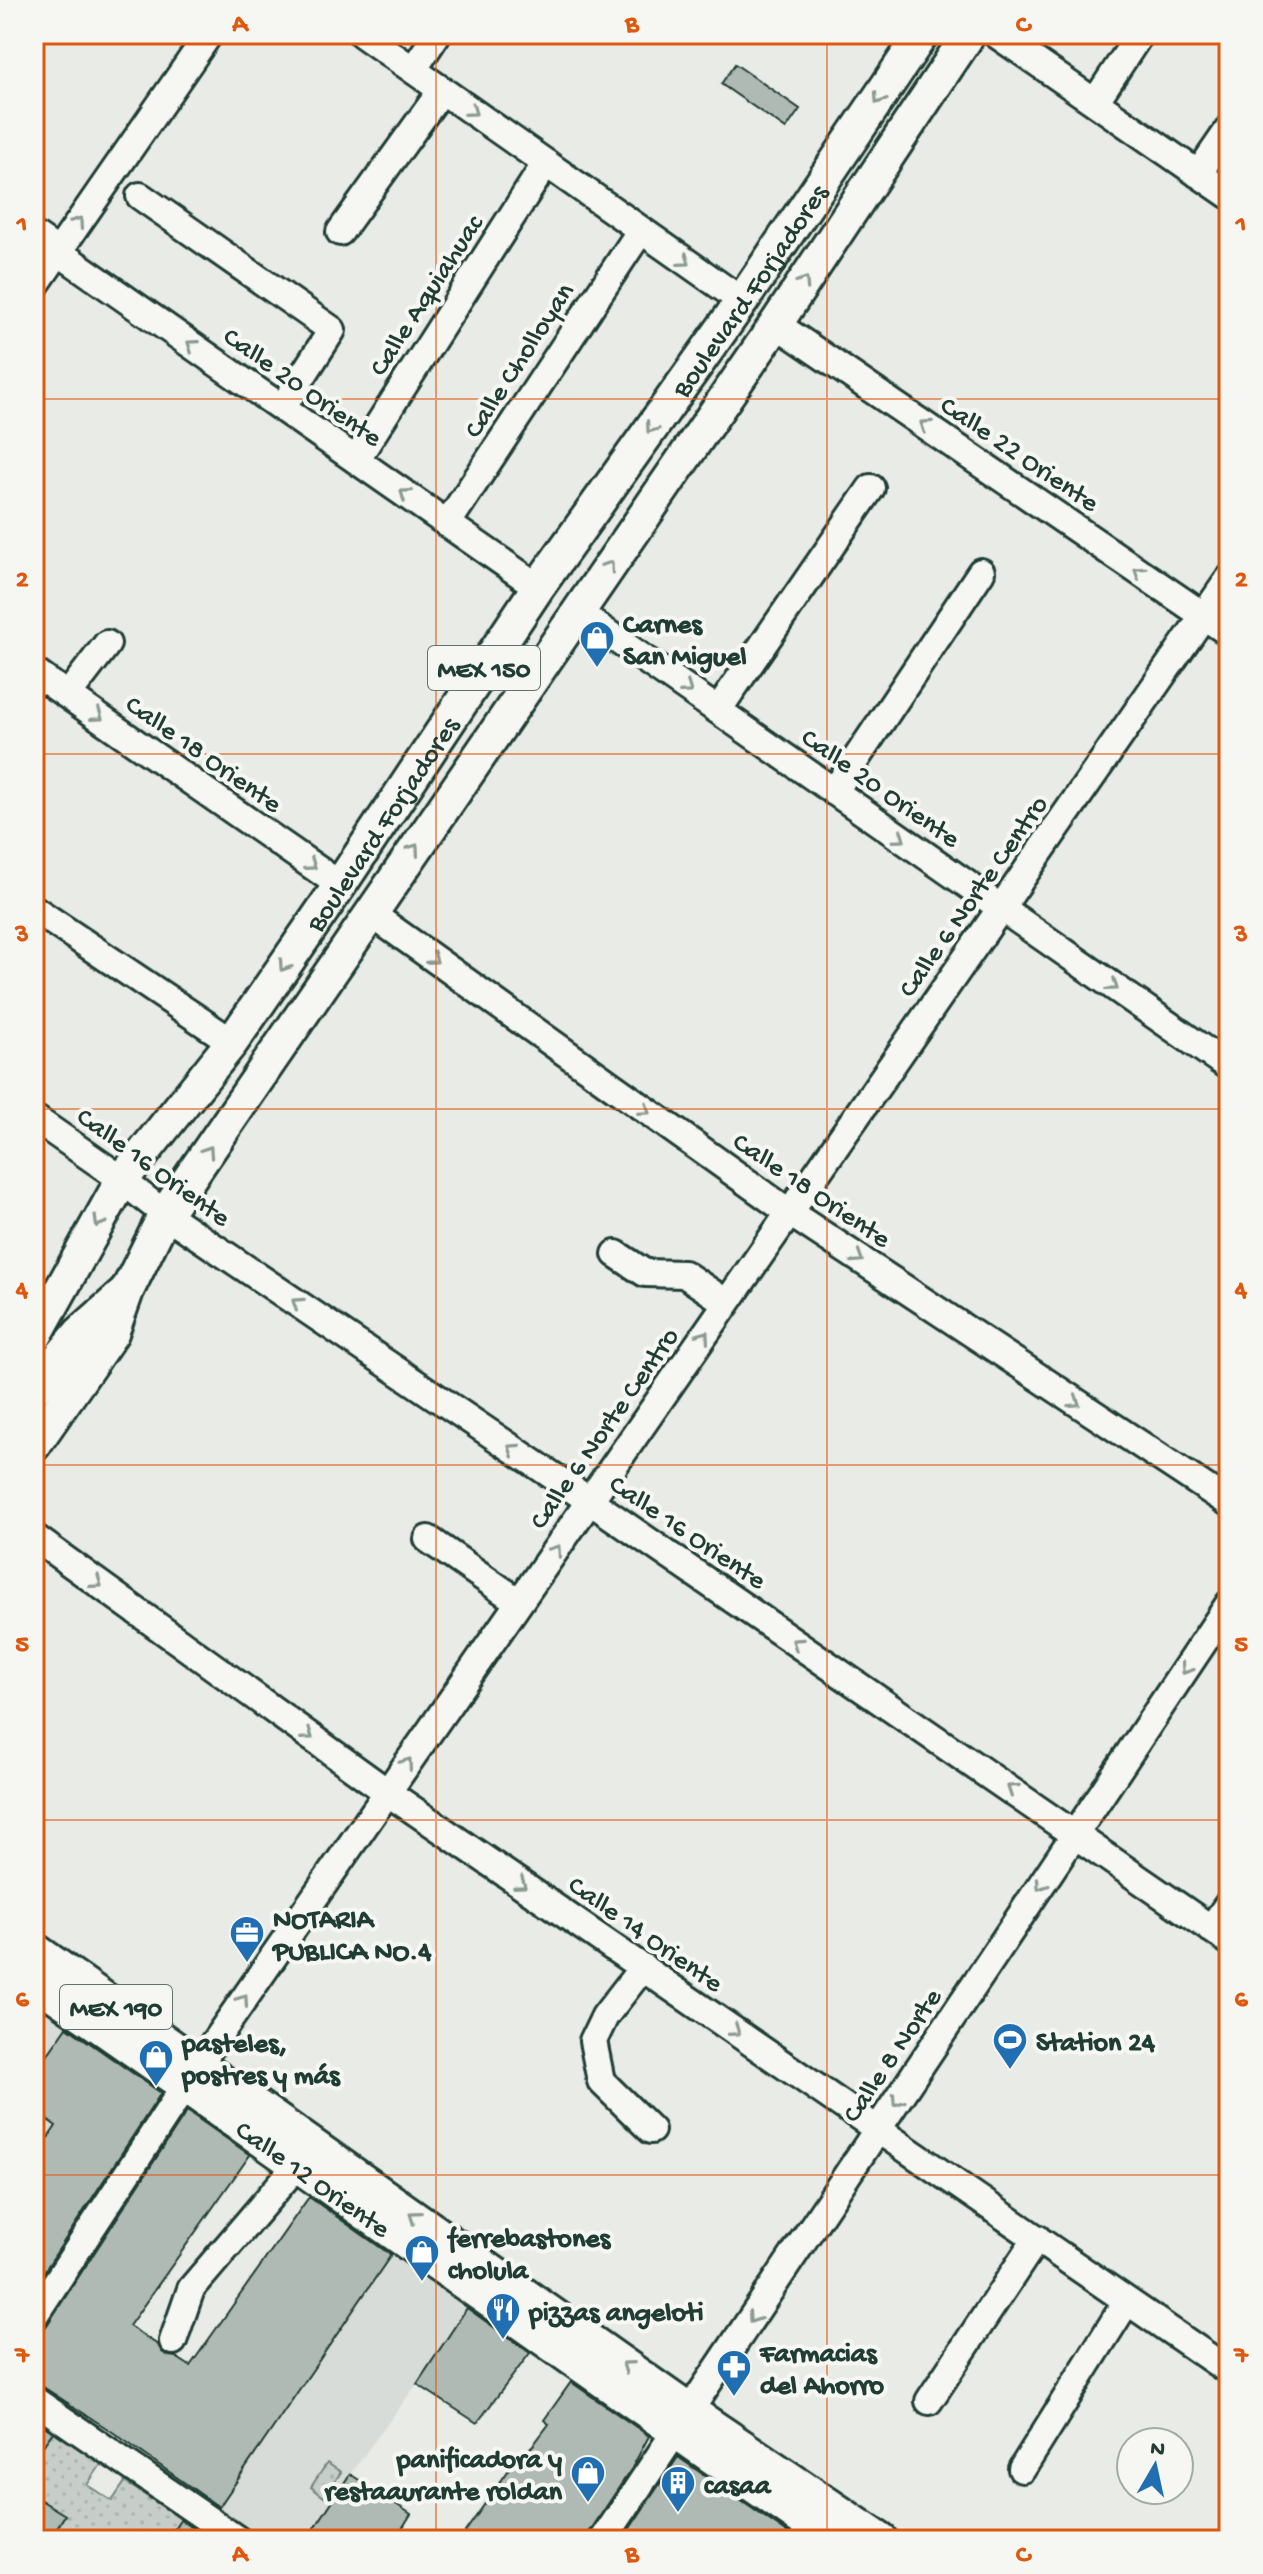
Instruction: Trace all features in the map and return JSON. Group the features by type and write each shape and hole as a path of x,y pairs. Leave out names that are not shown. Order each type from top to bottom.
{"main road":[{"name":"Boulevard Forjadores","path":"34,1338 43,1309 122,1180 232,1042 538,587 742,301 922,34"},
{"name":"Boulevard Forjadores","path":"34,1445 112,1333 127,1291 165,1214 776,324 969,34"},
{"name":"MEX 150","path":"34,1389 80,1333 127,1291"},
{"name":"Calle 12 Oriente","path":"34,1949 192,2074 297,2165 683,2422 881,2540"},
{"name":"Calle 12 Oriente","path":"34,1981 192,2074 683,2422 832,2540"}],"street":[{"path":"34,287 209,34"},
{"path":"413,70 437,34"},
{"path":"996,34 1229,195"},
{"path":"1095,102 1140,34"},
{"path":"369,36 742,301"},
{"path":"340,232 442,90"},
{"path":"1198,174 1229,129"},
{"name":"Calle Aquiahuac","path":"356,460 546,163"},
{"path":"140,196 332,330 275,403"},
{"name":"Calle Cholloyan","path":"447,524 641,230"},
{"name":"Calle 20 Oriente","path":"34,235 538,587"},
{"name":"Calle 22 Oriente","path":"776,324 1229,633"},
{"path":"718,710 871,488"},
{"path":"834,792 981,572"},
{"name":"Calle 6 Norte Centro","path":"34,2316 192,2074 1229,579"},
{"name":"Calle 20 Oriente","path":"577,612 1229,1067"},
{"path":"68,695 107,644"},
{"name":"Calle 18 Oriente","path":"34,672 340,885"},
{"path":"34,909 232,1042"},
{"name":"Calle 18 Oriente","path":"370,913 790,1213 1229,1503"},
{"name":"Calle 16 Oriente","path":"34,1118 165,1214 590,1501 1220,1935"},
{"path":"616,1254 645,1273 684,1274 727,1303"},
{"name":"Calle 14 Oriente","path":"34,1537 387,1792 1229,2371"},
{"path":"428,1539 519,1602"},
{"name":"Calle 8 Norte","path":"603,2540 1229,1604"},
{"path":"1220,1935 1229,1903"},
{"path":"643,1967 605,2016 593,2041 601,2081 651,2130"},
{"path":"173,2341 191,2289 297,2165"},
{"path":"929,2401 1037,2238"},
{"path":"1022,2469 1127,2301"},
{"path":"34,2400 238,2540"}],"shaded area":[{"path":"34,1994 71,2022 34,2074"},
{"path":"34,2110 57,2127 34,2159"},
{"path":"398,2244 472,2307 350,2474 307,2540 266,2540 219,2508"},
{"path":"55,2429 102,2463 87,2485 112,2501 125,2482 181,2519 168,2540 49,2540 65,2515 34,2496 34,2458"},
{"path":"327,2463 341,2472 324,2497 311,2487"}],"building":[{"path":"735,64 800,109 786,129 721,84"},
{"path":"67,2027 161,2093 34,2287 34,2159 56,2126 34,2110 34,2074"},
{"path":"187,2111 250,2155 129,2326 158,2345 162,2352 190,2366 309,2197 391,2255 219,2507 114,2433 34,2384 34,2332 47,2325"},
{"path":"467,2308 530,2353 477,2423 417,2384"},
{"path":"571,2382 649,2436 632,2468 587,2540 476,2540 465,2532 511,2467 549,2424 544,2420"},
{"path":"34,2419 53,2432 34,2458"},
{"path":"678,2457 721,2487 798,2540 622,2540"},
{"path":"350,2474 411,2514 395,2540 307,2540"},
{"path":"34,2496 65,2515 49,2540 34,2540"},
{"path":"180,2520 201,2534 196,2540 168,2540"}],"place":[{"name":"Carnes San Miguel","path":"597,669"},
{"name":"NOTARIA PUBLICA NO.4","path":"247,1964"},
{"name":"Station 24","path":"1010,2071"},
{"name":"pasteles, postres y más","path":"156,2088"},
{"name":"ferrebastones cholula","path":"422,2283"},
{"name":"pizzas angeloti","path":"503,2341"},
{"name":"Farmacias del Ahorro","path":"734,2398"},
{"name":"panificadora y restaaurante roldan","path":"588,2504"},
{"name":"casaa","path":"678,2514"}]}
